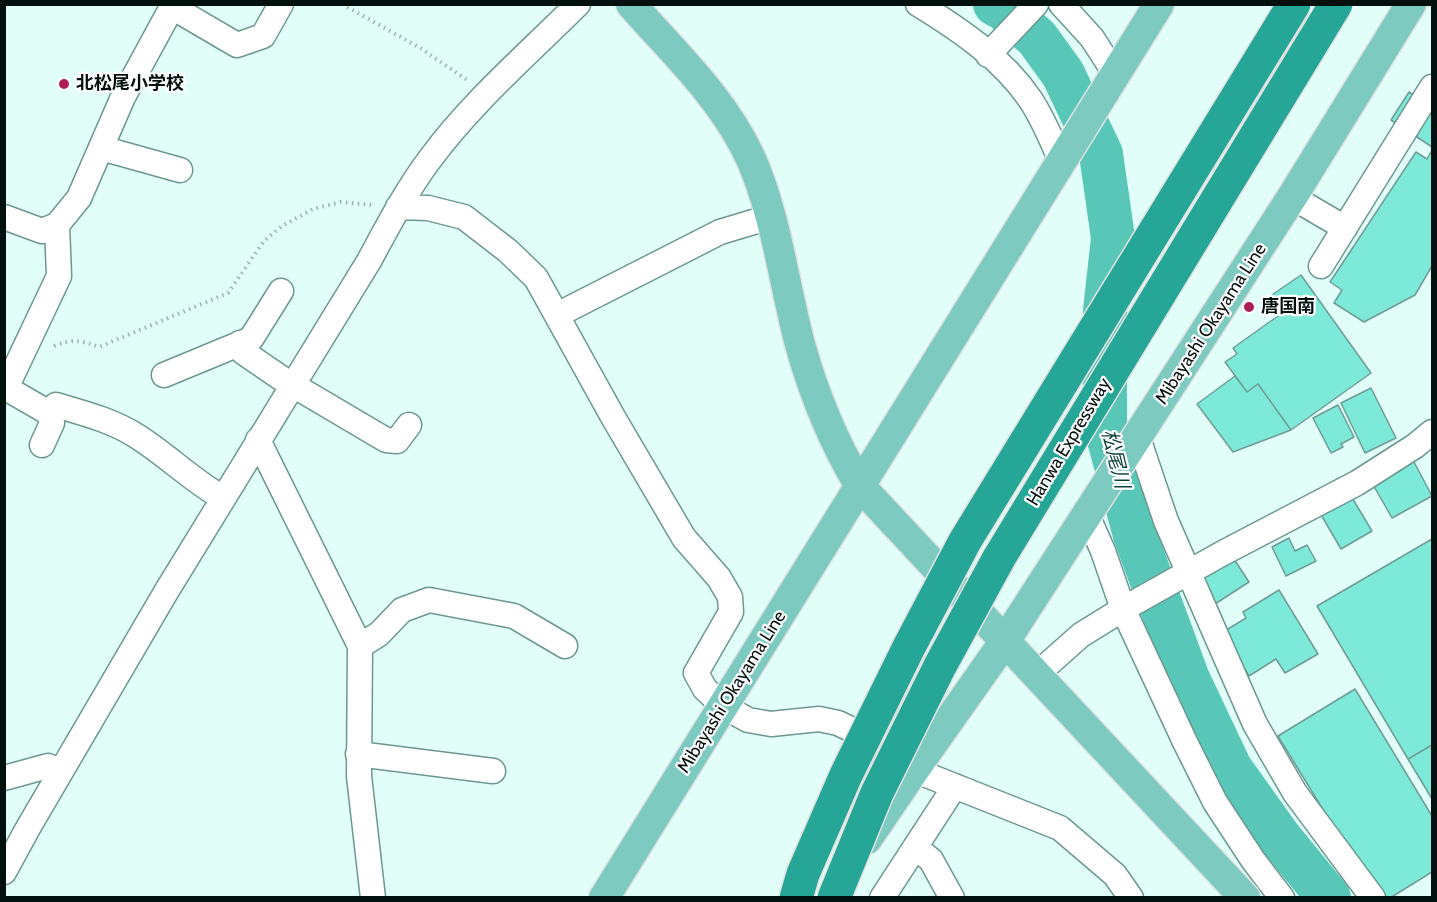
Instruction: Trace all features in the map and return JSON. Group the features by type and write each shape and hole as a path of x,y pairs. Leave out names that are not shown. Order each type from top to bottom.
{"highway":[{"name":"Hanwa Expressway","path":"796,897 803,874 846,775 909,647 965,541 1294,4"},
{"name":"Hanwa Expressway","path":"834,897 877,794 940,666 999,558 1336,4"}],"main road":[{"path":"631,4 721,106 750,158 770,217 801,348 822,410 843,458 860,486 1245,897"},
{"name":"Mibayashi Okayama Line","path":"604,897 1159,4"},
{"name":"Mibayashi Okayama Line","path":"828,897 1005,641 1135,443 1293,197 1412,4"}],"street":[{"path":"4,217 42,231 57,225 79,198 123,97 172,7 237,45 262,36 280,4"},
{"path":"4,872 61,771 223,498 369,261 398,207 430,159 461,122 578,4"},
{"path":"918,4 951,25 1014,77 1031,100 1061,161"},
{"path":"988,55 1036,4"},
{"path":"1061,4 1092,38 1116,75"},
{"path":"1321,266 1432,87"},
{"path":"101,148 180,170"},
{"path":"1293,197 1345,228"},
{"path":"398,207 428,207 464,217 508,251 536,278 613,417 684,538 719,578 730,597 731,612 696,673 705,689 723,706 748,720 771,724 819,719 838,723 875,741 914,770 1060,828 1115,875 1131,897"},
{"path":"557,315 720,232 770,217"},
{"path":"42,446 52,423 49,413 5,390 59,276 57,225"},
{"path":"164,375 251,339 280,291"},
{"path":"240,343 243,352 386,440 397,441 409,425"},
{"path":"49,413 56,405 107,420 135,435 207,489 223,498"},
{"path":"1037,674 1081,635 1128,606 1357,483 1415,446 1432,432"},
{"path":"258,440 360,646 359,776 373,897"},
{"path":"1135,443 1166,521 1183,575 1255,724 1295,793 1373,897"},
{"path":"1091,509 1103,551 1185,742 1215,802 1253,860 1282,897"},
{"path":"360,646 379,634 402,610 429,600 514,616 565,645"},
{"path":"358,754 493,771"},
{"path":"4,778 48,766 61,771"},
{"path":"882,897 955,786"},
{"path":"915,847 931,860 952,897"}],"path":[{"path":"342,4 422,49 488,94"},
{"path":"24,352 38,357 49,348 68,341 86,342 99,347 228,293 264,241 282,226 313,209 340,202 398,207"}],"building":[{"path":"1409,92 1432,107 1432,147 1391,120"},
{"path":"1432,150 1432,266 1415,295 1364,322 1334,303 1342,290 1330,282 1416,152 1427,159"},
{"path":"1301,275 1371,373 1291,430 1258,384 1247,392 1225,362 1237,354 1233,348 1278,316 1266,299"},
{"path":"1235,376 1247,392 1258,384 1291,430 1233,452 1197,404"},
{"path":"1371,388 1396,438 1365,453 1341,403"},
{"path":"1338,405 1354,437 1341,444 1343,447 1331,453 1313,418"},
{"path":"1413,460 1432,496 1392,518 1372,483"},
{"path":"1351,496 1372,531 1341,549 1320,513"},
{"path":"1289,538 1295,551 1307,545 1316,561 1286,576 1272,547"},
{"path":"1432,539 1432,745 1408,759 1317,606"},
{"path":"1232,556 1249,582 1215,604 1198,577"},
{"path":"1279,590 1318,654 1285,673 1276,659 1249,676 1223,632 1246,618 1243,612"},
{"path":"1355,689 1432,816 1432,872 1390,898 1377,898 1278,736"},
{"path":"1432,745 1432,799 1408,759"}],"waterway":[{"name":"松尾川","path":"995,4 1037,38 1063,74 1101,154 1113,238 1105,311 1105,425 1135,535 1188,679 1230,768 1280,838 1329,898"}],"place":[{"name":"北松尾小学校","path":"64,84"},
{"name":"唐国南","path":"1249,307"}]}
